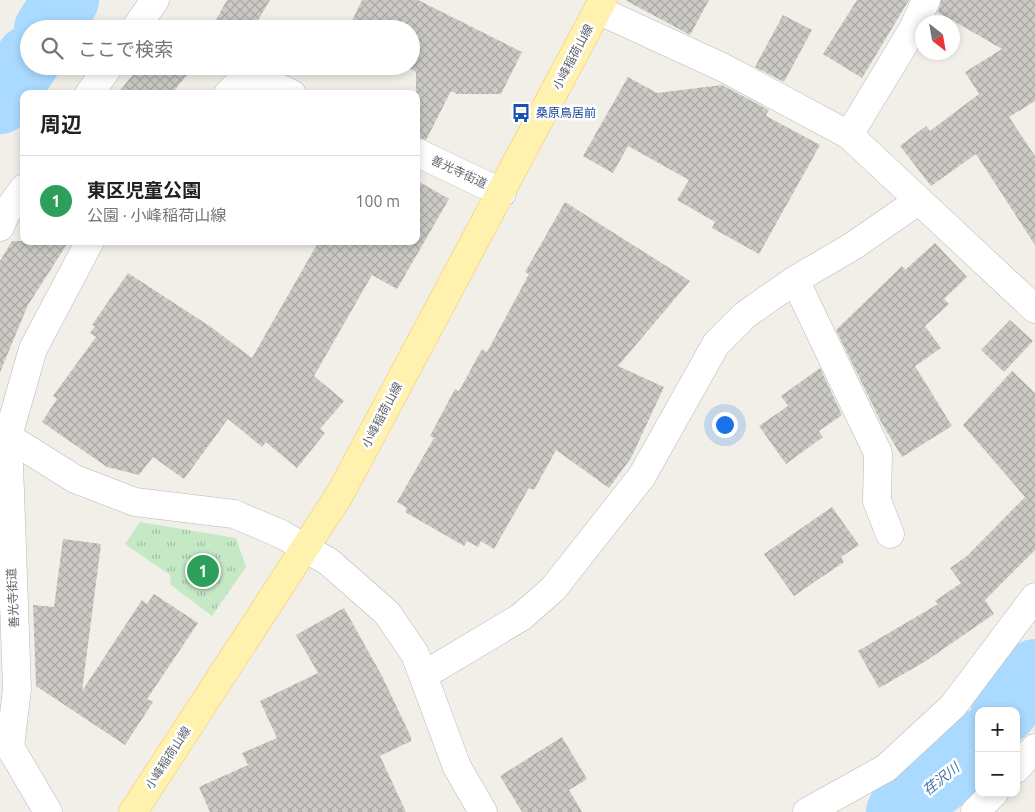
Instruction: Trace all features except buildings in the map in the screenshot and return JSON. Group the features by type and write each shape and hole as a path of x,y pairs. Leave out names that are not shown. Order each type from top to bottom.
{"main road":[{"name":"小峰稲荷山線","path":"133,812 340,494 502,193 600,5"}],"street":[{"path":"141,20 155,0"},
{"path":"849,135 913,29 926,0"},
{"path":"600,5 722,67 849,135 1035,309"},
{"path":"92,90 102,75"},
{"path":"232,90 248,75"},
{"path":"251,75 283,90"},
{"name":"善光寺街道","path":"420,154 502,193"},
{"path":"0,227 6,213 20,194"},
{"path":"424,675 521,617 553,589 642,476 716,344 745,315 795,280 853,246 918,201"},
{"name":"善光寺街道","path":"48,812 10,747 17,689 4,434 33,349 87,245"},
{"path":"795,280 878,453 877,501 890,534"},
{"path":"4,434 75,479 135,502 234,514 281,534 329,562 387,613 415,654 457,767 483,812"},
{"path":"808,812 886,768 953,706 1035,597"},
{"path":"1020,765 1035,748"},
{"path":"975,812 990,797"}],"green space":[{"path":"140,522 236,538 246,567 212,616 171,585 170,575 125,544"}],"waterway":[{"path":"53,20 66,0"},
{"path":"0,101 20,71"},
{"name":"荏沢川","path":"1007,707 1035,672"},
{"name":"荏沢川","path":"899,812 960,765 975,747"}],"place":[{"name":"桑原鳥居前","path":"521,113"},
{"name":"東区児童公園","path":"203,571"}]}
